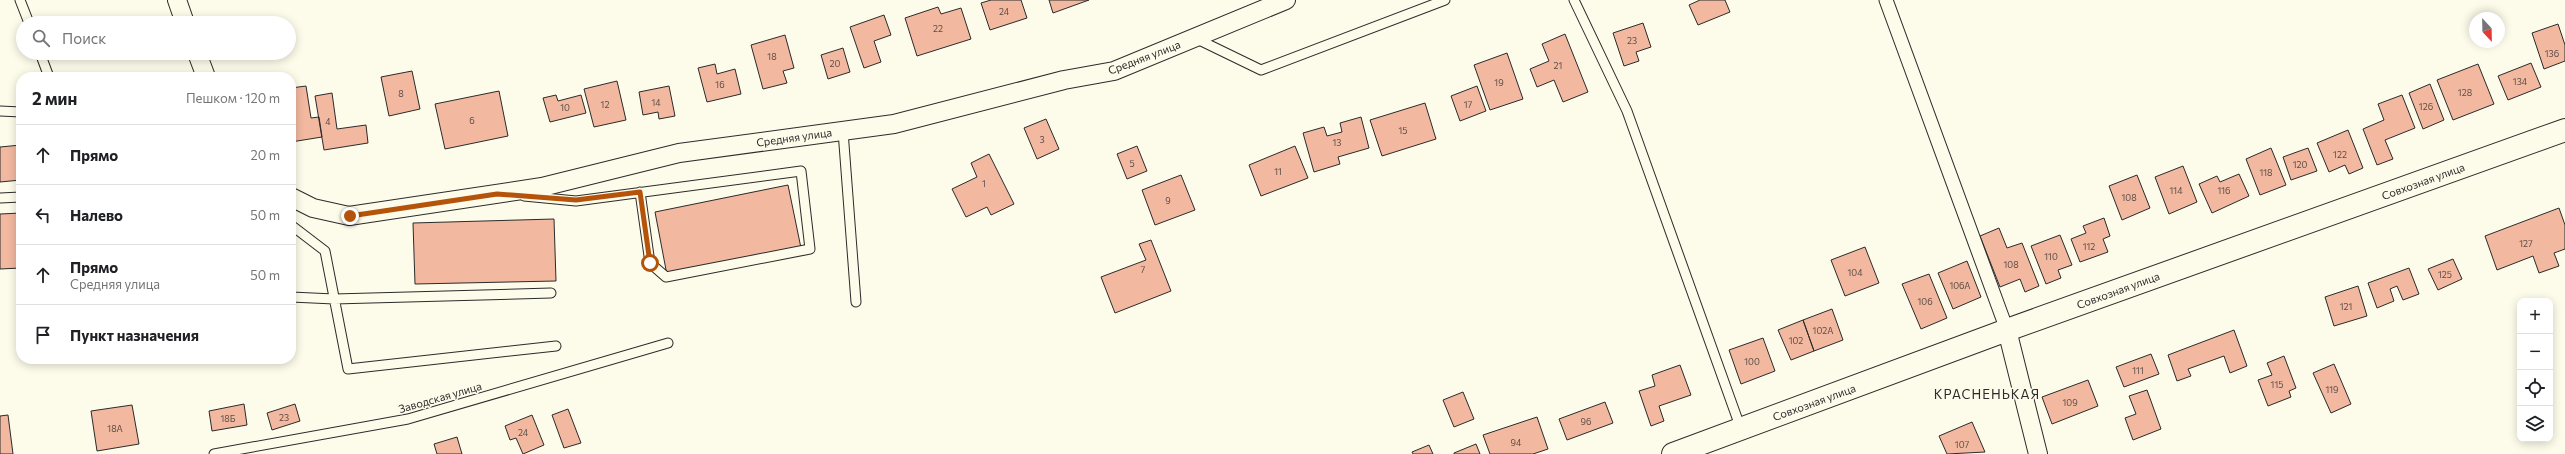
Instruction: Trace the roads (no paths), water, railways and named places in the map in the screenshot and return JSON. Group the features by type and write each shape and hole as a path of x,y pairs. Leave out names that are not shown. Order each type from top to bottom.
{"street":[{"path":"177,0 183,16"},
{"name":"Средняя улица","path":"296,200 312,208 350,216 542,187 678,153 894,124 1064,80 1114,70 1286,0"},
{"path":"1886,0 2007,330 2038,454"},
{"path":"200,60 204,72"},
{"name":"Совхозная улица","path":"1673,454 2007,330 2565,130"}],"lane":[{"path":"20,0 26,16"},
{"path":"1195,38 1261,70 1445,0"},
{"path":"1574,0 1627,111 1742,429"},
{"path":"43,60 47,72"},
{"path":"0,112 16,112"},
{"path":"843,131 856,302"},
{"path":"497,194 576,200 801,171 810,249 666,277 650,263 640,192"},
{"path":"0,198 16,197"},
{"path":"296,229 325,251 348,369 556,346"},
{"path":"296,297 334,299 551,293"},
{"name":"Заводская улица","path":"214,454 408,419 668,343"}],"district":[{"name":"КРАСНЕНЬКАЯ","path":"1987,394"}]}
